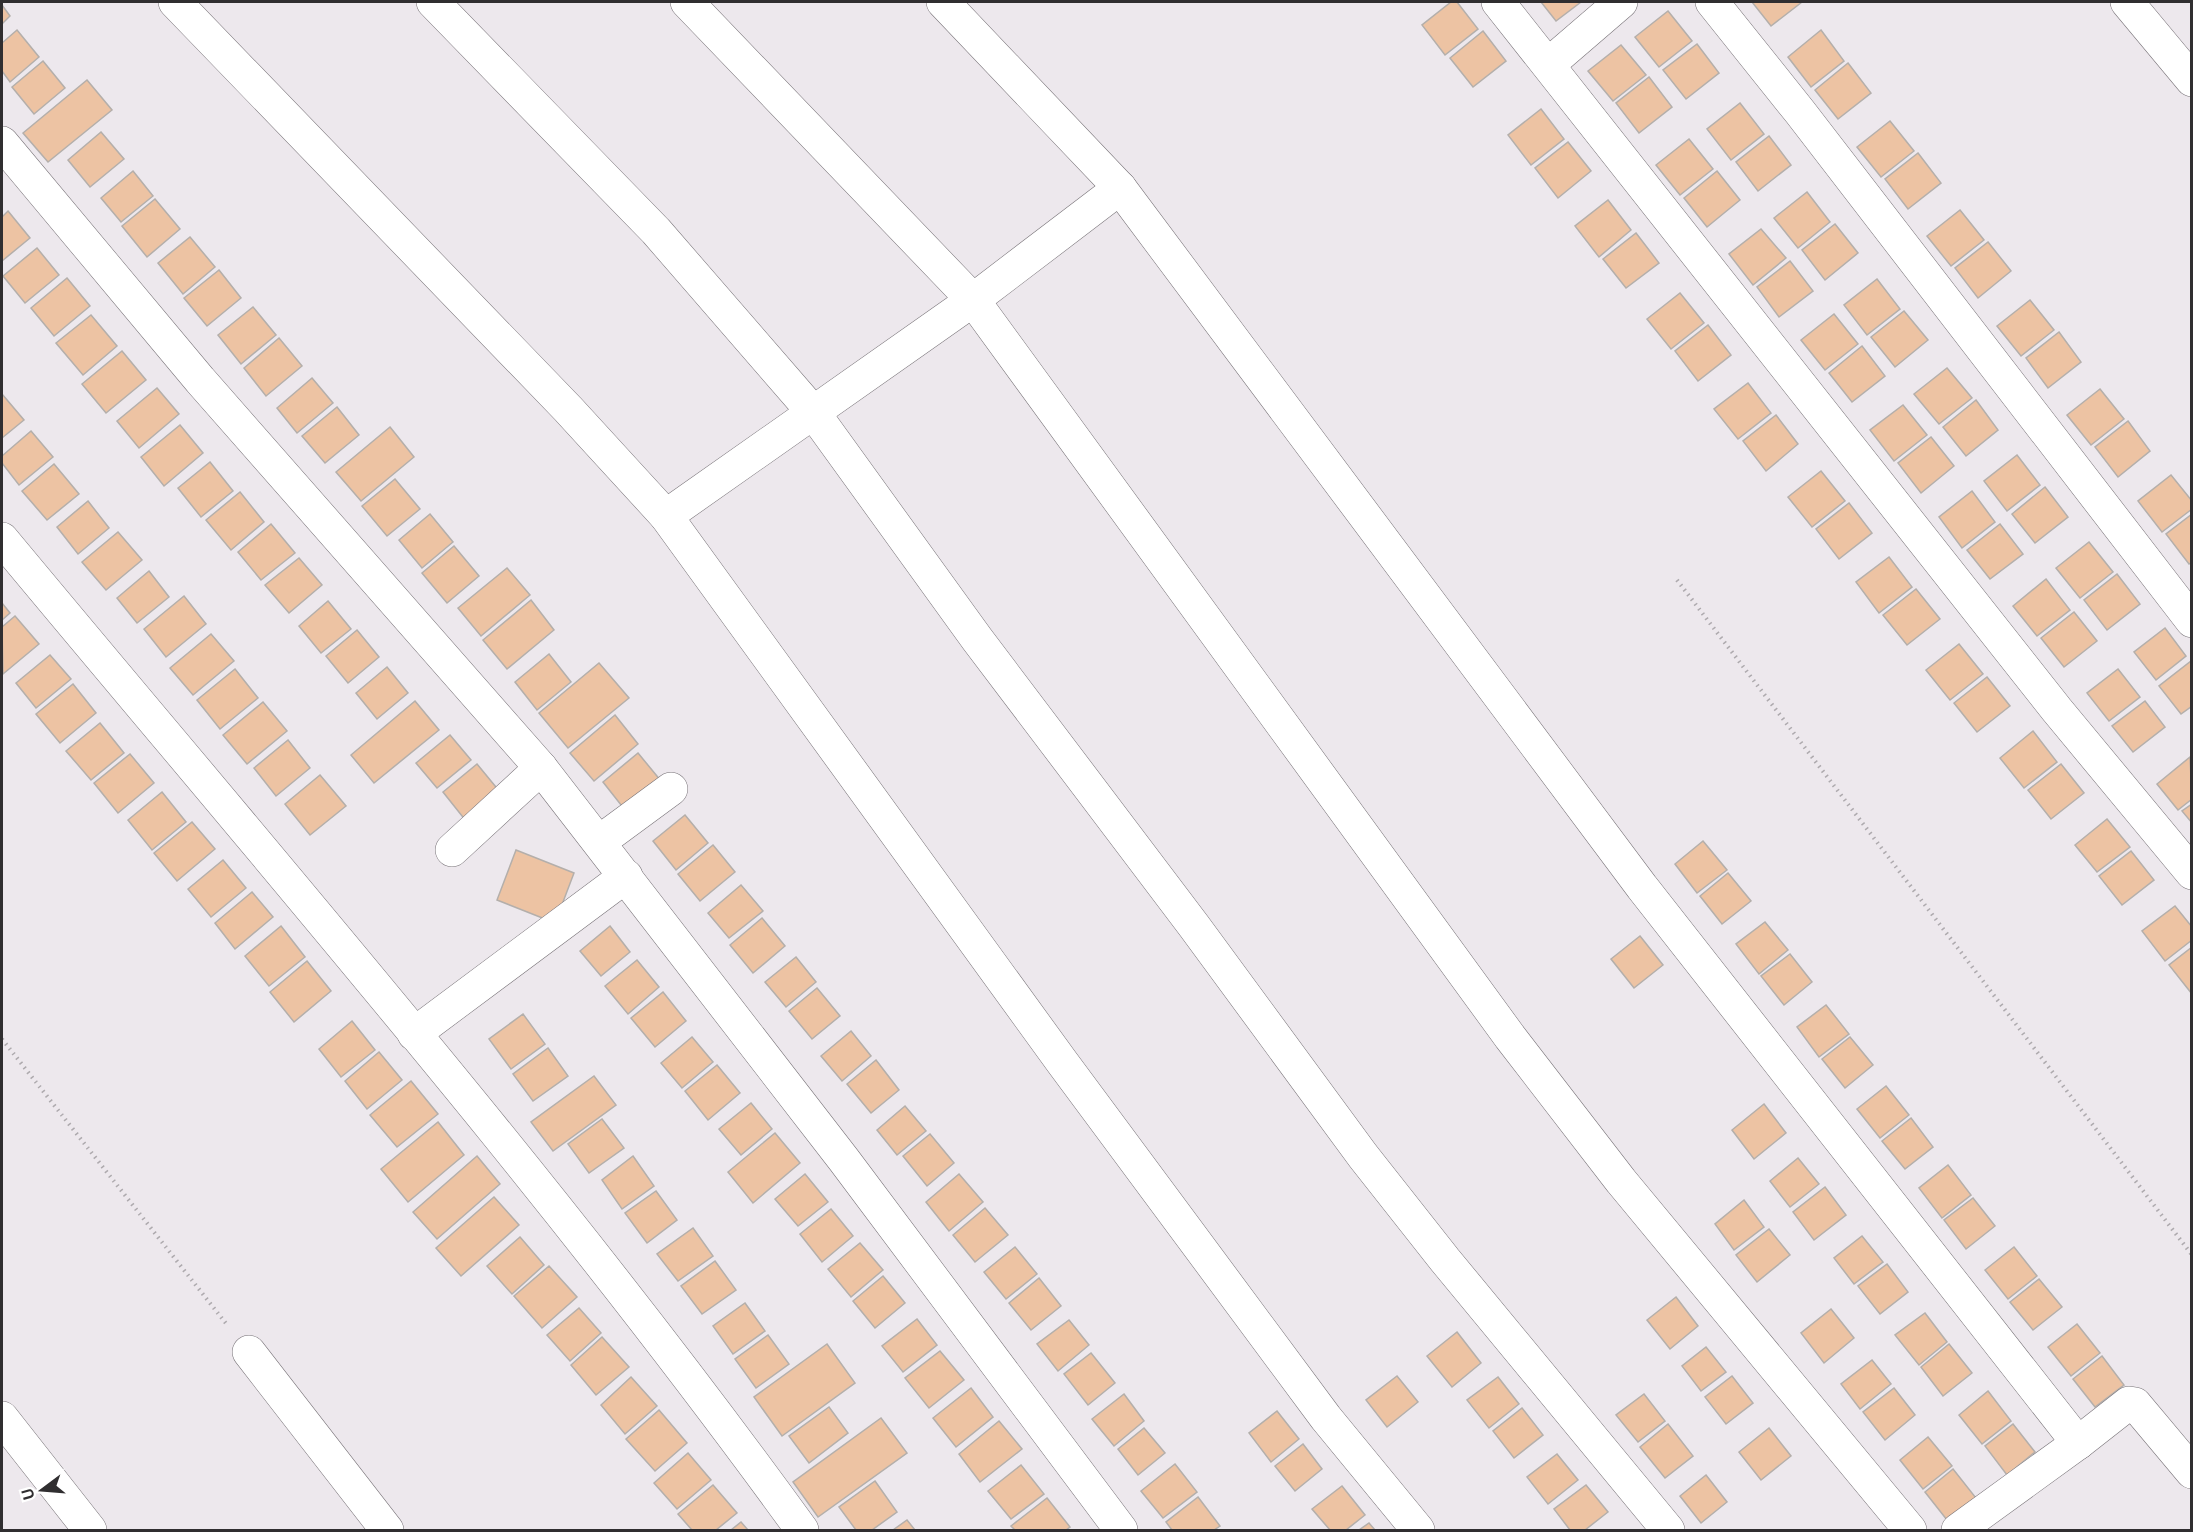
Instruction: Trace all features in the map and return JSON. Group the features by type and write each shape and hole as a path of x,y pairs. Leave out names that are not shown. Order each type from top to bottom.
{"street":[{"path":"174,2 568,409 666,516 1062,1062 1326,1418 1418,1530"},
{"path":"433,2 656,231 813,412 977,639 1194,926 1363,1156 1445,1260 1668,1530"},
{"path":"687,2 973,300 1510,1037 1622,1181 1910,1530"},
{"path":"943,2 1120,188 1642,887 2078,1443"},
{"path":"1498,2 2057,710 2192,873"},
{"path":"1549,64 1621,2"},
{"path":"1712,2 1807,121 2192,621"},
{"path":"2127,2 2192,80"},
{"path":"2,143 200,380 541,768 844,1160 1121,1530"},
{"path":"666,516 973,300 1120,188"},
{"path":"2,539 503,1140 745,1452 802,1530"},
{"path":"452,850 541,768"},
{"path":"599,842 671,789"},
{"path":"414,1034 626,876"},
{"path":"249,1352 387,1530"},
{"path":"1958,1530 2078,1443 2125,1404 2133,1403 2192,1472"},
{"path":"2,1418 90,1530"}],"path":[{"path":"1677,580 2192,1255"},
{"path":"2,1039 249,1352"}],"building":[{"path":"1451,2 1457,2 1478,29 1445,55 1422,25"},
{"path":"1541,2 1581,2 1556,21"},
{"path":"1752,2 1802,2 1771,26"},
{"path":"2,5 10,16 2,24"},
{"path":"1668,11 1692,41 1659,67 1635,37"},
{"path":"17,30 39,57 10,82 2,71 2,43"},
{"path":"1821,30 1844,61 1811,87 1788,57"},
{"path":"1483,31 1506,61 1473,87 1450,58"},
{"path":"1697,44 1719,73 1686,99 1663,70"},
{"path":"1621,45 1646,75 1613,101 1588,71"},
{"path":"43,61 65,88 34,114 12,87"},
{"path":"1848,63 1871,93 1838,119 1815,90"},
{"path":"1649,77 1672,107 1639,133 1616,103"},
{"path":"87,80 112,110 48,162 23,133"},
{"path":"1740,103 1764,134 1731,160 1707,129"},
{"path":"1541,109 1564,139 1531,165 1508,135"},
{"path":"1890,121 1914,151 1881,177 1857,147"},
{"path":"101,132 124,159 90,187 68,160"},
{"path":"1769,136 1791,165 1758,191 1736,162"},
{"path":"1689,139 1713,169 1680,195 1656,165"},
{"path":"1568,142 1591,171 1558,198 1535,168"},
{"path":"1918,153 1941,183 1908,209 1885,179"},
{"path":"133,171 153,196 121,222 101,198"},
{"path":"1717,171 1740,200 1707,227 1684,198"},
{"path":"1807,192 1830,222 1798,248 1774,218"},
{"path":"155,199 180,229 147,257 122,226"},
{"path":"1608,200 1631,230 1599,257 1575,226"},
{"path":"1960,210 1984,240 1951,266 1927,236"},
{"path":"8,211 30,238 2,261 2,217"},
{"path":"1835,224 1858,253 1825,280 1802,250"},
{"path":"1761,229 1786,258 1753,285 1729,254"},
{"path":"1636,233 1659,263 1626,288 1603,259"},
{"path":"190,237 215,267 183,294 158,263"},
{"path":"1988,242 2011,271 1978,298 1955,268"},
{"path":"37,248 59,275 25,303 3,276"},
{"path":"1790,261 1813,291 1779,317 1757,287"},
{"path":"219,270 241,298 207,326 184,298"},
{"path":"67,278 90,306 54,336 31,308"},
{"path":"1877,279 1900,309 1867,335 1844,305"},
{"path":"1680,293 1704,323 1671,349 1647,319"},
{"path":"2030,300 2054,330 2021,356 1997,326"},
{"path":"253,307 276,335 241,364 218,335"},
{"path":"1904,311 1928,340 1895,367 1871,337"},
{"path":"1834,314 1858,344 1825,370 1801,340"},
{"path":"91,315 117,346 83,375 56,343"},
{"path":"1708,325 1731,355 1698,381 1675,351"},
{"path":"2059,332 2081,362 2048,388 2026,358"},
{"path":"279,338 302,366 266,396 244,368"},
{"path":"1862,346 1885,376 1852,402 1829,373"},
{"path":"122,351 146,380 106,413 82,384"},
{"path":"1947,368 1972,398 1939,424 1914,394"},
{"path":"312,378 333,403 297,433 277,408"},
{"path":"1748,383 1771,413 1738,439 1714,409"},
{"path":"157,388 179,414 139,448 117,421"},
{"path":"2100,389 2124,419 2091,445 2067,415"},
{"path":"2,394 24,420 2,438"},
{"path":"1976,400 1998,430 1966,456 1943,427"},
{"path":"1903,405 1927,435 1894,461 1870,430"},
{"path":"337,407 359,435 325,463 302,436"},
{"path":"1776,415 1798,444 1766,471 1743,441"},
{"path":"2128,421 2150,451 2118,477 2095,447"},
{"path":"180,425 203,453 164,486 141,457"},
{"path":"390,427 414,457 361,501 336,472"},
{"path":"31,431 53,457 19,485 2,463 2,456"},
{"path":"1931,437 1954,466 1921,493 1898,463"},
{"path":"2017,455 2040,485 2007,511 1984,481"},
{"path":"210,462 233,491 201,517 178,488"},
{"path":"54,464 79,494 47,520 22,491"},
{"path":"1821,471 1845,501 1812,527 1788,497"},
{"path":"2171,475 2192,501 2192,509 2162,532 2138,501"},
{"path":"395,479 420,509 387,536 362,506"},
{"path":"2045,487 2068,517 2035,543 2012,514"},
{"path":"1972,491 1995,522 1962,548 1939,517"},
{"path":"240,492 264,522 231,550 206,520"},
{"path":"88,501 109,528 78,554 57,527"},
{"path":"1849,503 1872,533 1839,559 1816,529"},
{"path":"430,514 453,542 422,568 399,540"},
{"path":"2192,514 2192,562 2189,564 2166,534"},
{"path":"271,524 295,553 261,580 238,552"},
{"path":"2000,524 2023,554 1990,579 1967,550"},
{"path":"118,532 142,560 106,590 82,562"},
{"path":"2089,542 2113,572 2080,598 2056,568"},
{"path":"454,546 479,576 447,603 422,573"},
{"path":"1889,557 1912,587 1879,613 1856,582"},
{"path":"299,558 322,585 289,613 265,585"},
{"path":"507,568 530,595 481,636 458,608"},
{"path":"149,571 169,597 137,623 117,598"},
{"path":"2117,574 2140,604 2107,630 2084,600"},
{"path":"2046,579 2070,610 2037,636 2013,606"},
{"path":"1916,589 1940,619 1907,645 1883,615"},
{"path":"184,596 206,624 166,657 144,629"},
{"path":"531,600 554,630 507,669 483,640"},
{"path":"328,601 351,629 321,653 299,626"},
{"path":"2,603 10,613 2,620"},
{"path":"2074,612 2097,641 2064,667 2041,638"},
{"path":"15,616 39,644 3,674 2,627"},
{"path":"2165,628 2186,656 2156,680 2134,652"},
{"path":"357,630 379,657 348,683 326,656"},
{"path":"211,634 234,661 193,695 170,668"},
{"path":"1959,644 1983,674 1950,700 1926,670"},
{"path":"549,654 571,682 537,710 515,682"},
{"path":"50,655 71,679 36,708 16,683"},
{"path":"2191,661 2192,706 2181,714 2159,686"},
{"path":"599,663 629,698 568,748 539,713"},
{"path":"387,667 408,693 377,719 356,693"},
{"path":"235,669 258,698 220,729 197,700"},
{"path":"2118,669 2140,697 2109,721 2087,693"},
{"path":"1987,677 2010,706 1977,732 1954,703"},
{"path":"73,684 96,713 60,743 36,714"},
{"path":"415,701 439,730 374,783 351,755"},
{"path":"2145,701 2165,727 2133,752 2112,726"},
{"path":"263,702 287,731 247,764 223,735"},
{"path":"615,715 638,744 594,781 570,753"},
{"path":"100,723 124,753 91,780 66,751"},
{"path":"2033,731 2057,762 2024,788 2000,758"},
{"path":"450,735 471,760 437,788 416,763"},
{"path":"288,740 310,768 276,796 254,768"},
{"path":"638,753 661,781 625,810 603,782"},
{"path":"130,754 154,783 118,813 94,783"},
{"path":"2190,757 2192,799 2178,810 2157,784"},
{"path":"477,764 500,792 466,821 443,792"},
{"path":"2061,764 2084,793 2051,819 2028,790"},
{"path":"320,775 346,806 310,835 285,804"},
{"path":"162,792 186,822 152,850 128,820"},
{"path":"2192,804 2192,823 2182,811"},
{"path":"685,815 708,843 676,870 653,841"},
{"path":"2107,819 2130,847 2097,872 2075,845"},
{"path":"192,822 215,849 177,881 154,853"},
{"path":"1703,841 1727,870 1697,893 1675,864"},
{"path":"713,845 735,872 700,901 678,874"},
{"path":"516,850 574,873 555,923 497,900"},
{"path":"2131,851 2154,880 2122,905 2099,876"},
{"path":"223,860 246,888 211,917 188,889"},
{"path":"1728,873 1751,901 1722,924 1700,896"},
{"path":"741,885 763,911 729,938 708,913"},
{"path":"252,892 273,917 235,949 215,923"},
{"path":"2175,906 2192,927 2192,940 2165,961 2142,931"},
{"path":"762,918 785,946 753,973 730,945"},
{"path":"1765,922 1788,950 1759,974 1736,944"},
{"path":"281,926 305,957 269,986 245,956"},
{"path":"610,926 630,952 601,976 580,951"},
{"path":"1640,936 1663,965 1634,988 1611,959"},
{"path":"2192,947 2192,994 2169,965"},
{"path":"1790,954 1812,982 1784,1005 1761,976"},
{"path":"796,957 816,982 786,1007 765,982"},
{"path":"637,960 659,987 628,1014 605,986"},
{"path":"307,961 331,991 294,1022 270,992"},
{"path":"817,988 840,1016 812,1039 789,1011"},
{"path":"663,992 686,1021 655,1047 631,1018"},
{"path":"1826,1005 1849,1034 1819,1057 1797,1027"},
{"path":"523,1014 545,1044 511,1069 489,1039"},
{"path":"352,1021 375,1050 341,1077 319,1049"},
{"path":"851,1031 871,1056 842,1081 821,1056"},
{"path":"692,1037 713,1062 682,1088 661,1063"},
{"path":"1850,1037 1873,1065 1845,1088 1822,1059"},
{"path":"548,1048 568,1076 533,1101 513,1074"},
{"path":"379,1052 402,1080 367,1109 345,1081"},
{"path":"876,1060 899,1090 871,1113 847,1084"},
{"path":"717,1065 740,1093 708,1120 685,1091"},
{"path":"594,1076 616,1105 553,1151 531,1122"},
{"path":"411,1081 438,1114 397,1147 370,1115"},
{"path":"1886,1086 1909,1115 1880,1138 1857,1109"},
{"path":"751,1103 772,1129 741,1155 719,1129"},
{"path":"1764,1104 1786,1133 1754,1159 1732,1130"},
{"path":"905,1106 926,1131 897,1155 877,1130"},
{"path":"1911,1118 1933,1147 1905,1169 1882,1141"},
{"path":"602,1119 624,1148 589,1173 568,1144"},
{"path":"438,1122 464,1155 408,1202 381,1169"},
{"path":"775,1133 800,1163 753,1203 728,1172"},
{"path":"930,1134 954,1163 927,1186 903,1156"},
{"path":"477,1156 500,1184 437,1239 413,1212"},
{"path":"633,1156 654,1186 622,1209 602,1180"},
{"path":"1798,1158 1819,1184 1790,1207 1770,1181"},
{"path":"1948,1165 1971,1195 1942,1218 1919,1188"},
{"path":"805,1174 828,1202 798,1226 775,1199"},
{"path":"959,1174 983,1202 949,1231 926,1202"},
{"path":"1825,1187 1846,1215 1814,1240 1793,1212"},
{"path":"656,1191 677,1220 647,1243 625,1213"},
{"path":"494,1197 519,1225 461,1276 436,1248"},
{"path":"1973,1198 1995,1226 1966,1249 1944,1220"},
{"path":"1744,1200 1764,1227 1734,1250 1715,1224"},
{"path":"985,1208 1008,1235 975,1262 953,1235"},
{"path":"831,1209 853,1236 822,1262 800,1234"},
{"path":"693,1228 713,1256 678,1281 657,1254"},
{"path":"1769,1229 1790,1255 1757,1282 1736,1255"},
{"path":"1862,1236 1883,1262 1854,1284 1834,1258"},
{"path":"520,1237 544,1265 512,1294 487,1266"},
{"path":"860,1243 883,1270 851,1297 828,1269"},
{"path":"1015,1247 1037,1274 1006,1299 984,1272"},
{"path":"2014,1247 2037,1276 2008,1299 1985,1270"},
{"path":"715,1261 736,1290 702,1314 681,1286"},
{"path":"1887,1264 1908,1292 1880,1314 1858,1286"},
{"path":"549,1266 577,1297 542,1328 514,1296"},
{"path":"883,1276 905,1303 875,1328 853,1301"},
{"path":"1039,1278 1061,1306 1031,1330 1009,1303"},
{"path":"2039,1279 2062,1307 2033,1330 2010,1302"},
{"path":"1676,1297 1698,1326 1670,1349 1647,1320"},
{"path":"745,1303 765,1331 733,1354 713,1326"},
{"path":"579,1308 601,1333 570,1361 547,1335"},
{"path":"1831,1309 1854,1338 1824,1363 1801,1333"},
{"path":"1925,1313 1947,1342 1919,1365 1895,1335"},
{"path":"917,1319 937,1345 903,1372 882,1346"},
{"path":"1069,1320 1089,1345 1058,1371 1037,1344"},
{"path":"2077,1324 2100,1353 2071,1376 2048,1347"},
{"path":"1457,1332 1481,1363 1452,1387 1427,1356"},
{"path":"768,1335 789,1364 756,1388 735,1359"},
{"path":"602,1337 629,1367 596,1395 571,1365"},
{"path":"827,1344 855,1383 782,1436 754,1397"},
{"path":"1949,1344 1972,1373 1943,1396 1921,1367"},
{"path":"1706,1347 1726,1372 1701,1391 1682,1366"},
{"path":"940,1351 964,1380 929,1408 905,1378"},
{"path":"1091,1353 1115,1383 1088,1405 1064,1374"},
{"path":"2102,1356 2124,1385 2095,1407 2073,1379"},
{"path":"1872,1360 1891,1384 1860,1409 1841,1384"},
{"path":"1397,1376 1418,1402 1387,1427 1366,1400"},
{"path":"1732,1376 1753,1403 1726,1424 1705,1397"},
{"path":"631,1377 657,1406 625,1434 601,1405"},
{"path":"1498,1377 1519,1404 1489,1428 1467,1400"},
{"path":"971,1388 993,1417 956,1447 933,1418"},
{"path":"1894,1388 1915,1415 1885,1440 1863,1412"},
{"path":"1988,1391 2011,1421 1982,1444 1959,1415"},
{"path":"1124,1394 1144,1421 1114,1446 1092,1419"},
{"path":"1644,1394 1665,1421 1638,1442 1616,1415"},
{"path":"829,1407 848,1433 809,1463 789,1436"},
{"path":"1522,1408 1543,1435 1514,1458 1493,1431"},
{"path":"659,1410 687,1443 655,1471 626,1439"},
{"path":"1277,1411 1299,1439 1271,1462 1249,1433"},
{"path":"881,1418 907,1453 818,1517 793,1482"},
{"path":"999,1421 1022,1449 980,1482 959,1454"},
{"path":"1668,1424 1693,1456 1665,1478 1640,1447"},
{"path":"2013,1424 2035,1452 2007,1475 1985,1446"},
{"path":"1144,1428 1165,1453 1138,1475 1118,1449"},
{"path":"1769,1428 1791,1456 1761,1480 1739,1452"},
{"path":"1928,1437 1952,1466 1923,1489 1900,1460"},
{"path":"1303,1444 1322,1469 1295,1491 1275,1466"},
{"path":"688,1453 711,1480 677,1509 654,1483"},
{"path":"1557,1454 1578,1480 1548,1504 1527,1477"},
{"path":"1175,1464 1197,1492 1163,1518 1141,1491"},
{"path":"1021,1465 1044,1494 1011,1519 988,1491"},
{"path":"1953,1469 1976,1498 1947,1520 1925,1492"},
{"path":"1706,1475 1727,1502 1701,1523 1680,1496"},
{"path":"875,1481 897,1512 872,1530 856,1530 839,1507"},
{"path":"713,1485 737,1513 716,1530 692,1530 678,1514"},
{"path":"1586,1485 1608,1512 1585,1530 1570,1530 1554,1509"},
{"path":"1342,1486 1365,1515 1346,1530 1330,1530 1312,1509"},
{"path":"1198,1497 1220,1526 1214,1530 1172,1530 1166,1522"},
{"path":"1047,1498 1070,1527 1066,1530 1015,1530 1011,1526"},
{"path":"907,1520 915,1530 893,1530"},
{"path":"741,1522 748,1530 731,1530"},
{"path":"1369,1523 1375,1530 1359,1530"}]}
